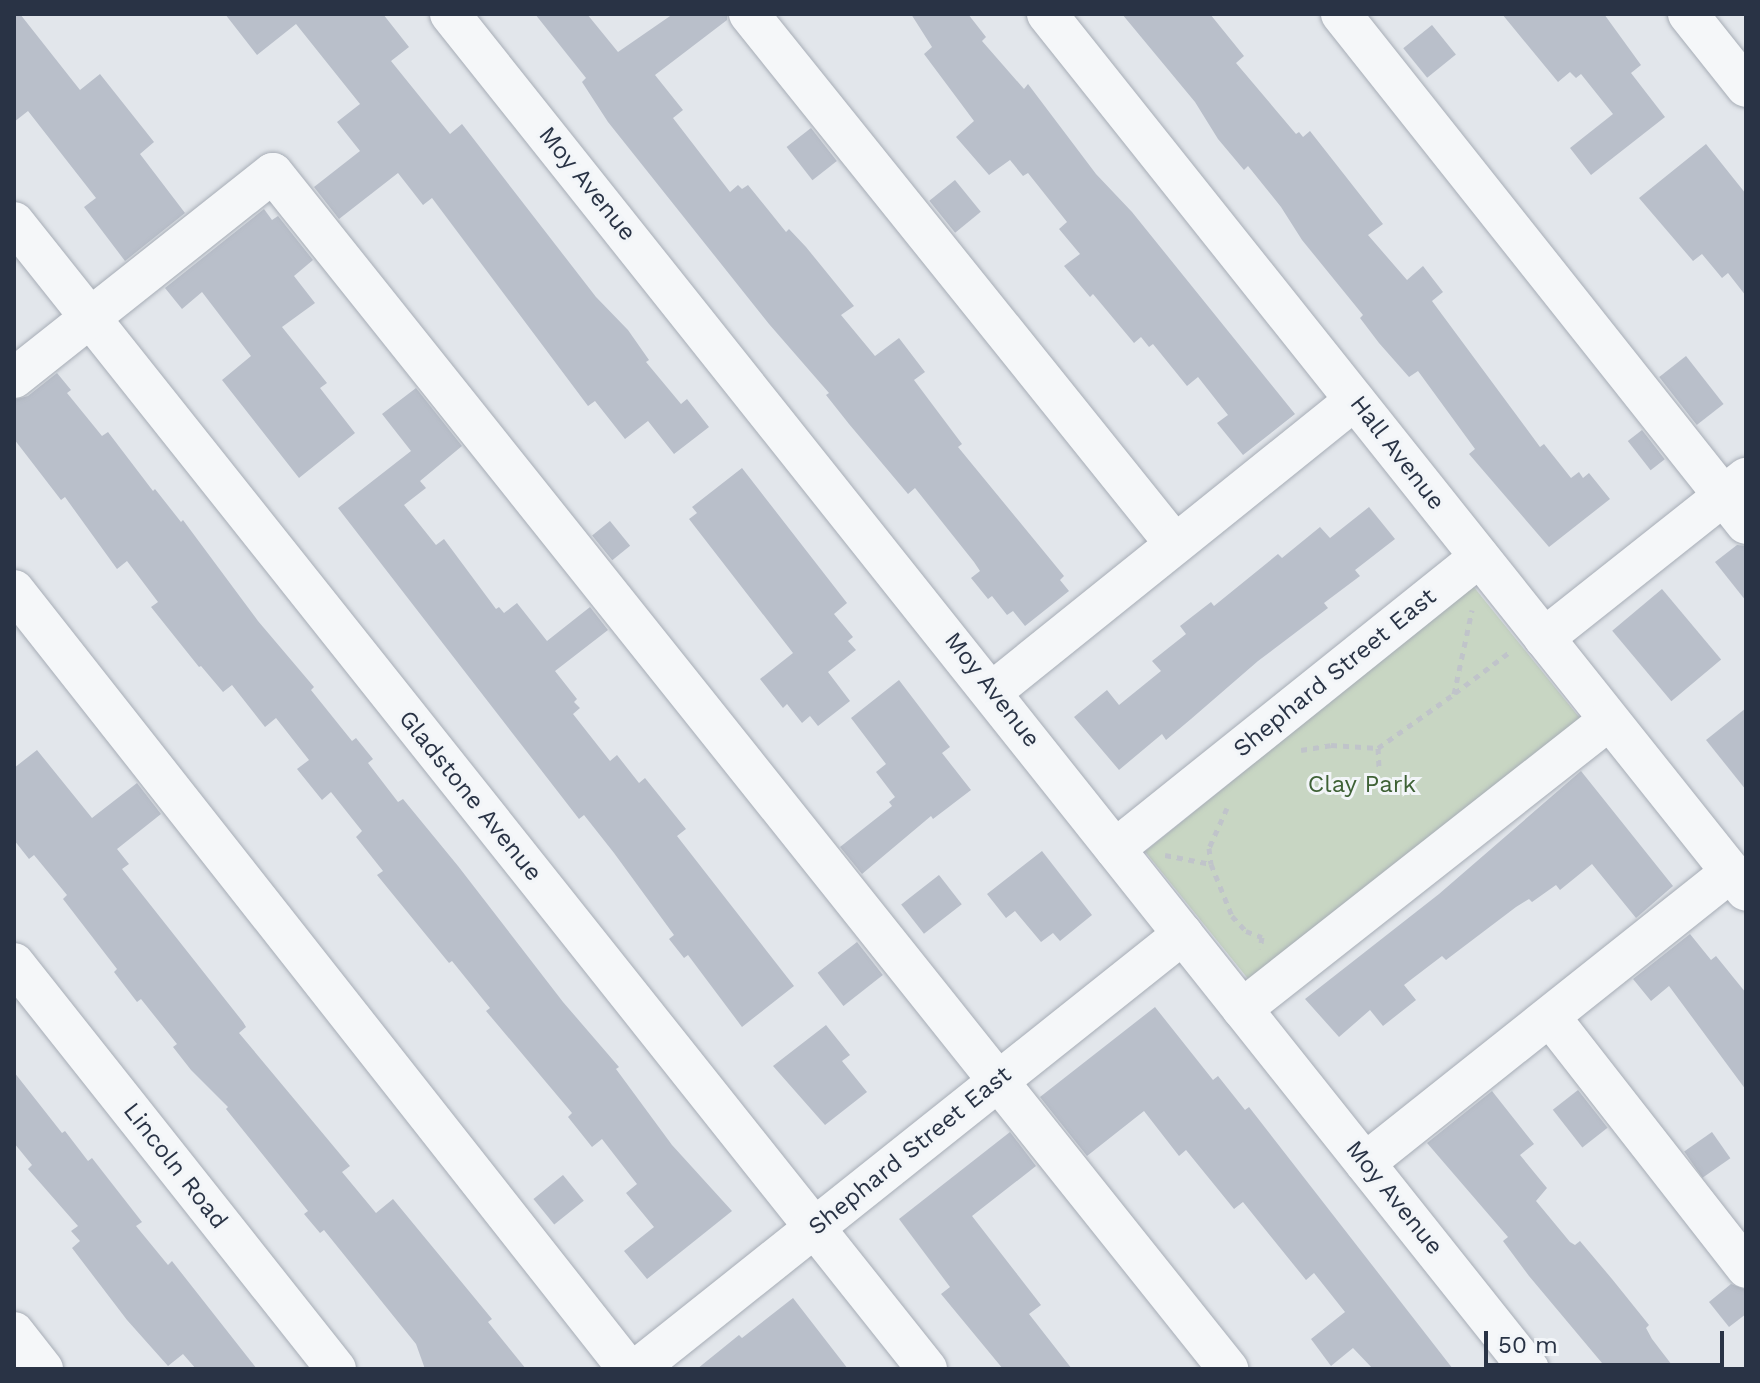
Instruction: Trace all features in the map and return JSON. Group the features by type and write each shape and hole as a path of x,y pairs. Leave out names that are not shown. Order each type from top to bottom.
{"street":[{"name":"Moy Avenue","path":"450,14 993,691 1529,1369"},
{"path":"749,14 1175,544"},
{"name":"Hall Avenue","path":"1047,14 1480,557 1531,642 1609,720 1738,882"},
{"path":"1341,14 1738,499 1531,642"},
{"path":"1688,14 1746,87"},
{"path":"14,378 273,173 1228,1369"},
{"name":"Gladstone Avenue","path":"14,222 927,1369"},
{"path":"993,691 1355,400"},
{"name":"Shephard Street East","path":"1115,849 1480,557"},
{"path":"14,590 628,1369"},
{"path":"1242,1009 1609,720"},
{"path":"1365,1163 1551,1018 1738,882"},
{"name":"Shephard Street East","path":"637,1369 1183,934"},
{"name":"Lincoln Road","path":"14,963 336,1369"},
{"path":"1551,1018 1746,1268"},
{"path":"14,1332 43,1369"}],"path":[{"path":"1454,694 1473,604"},
{"path":"1292,757 1304,748 1331,745 1378,748 1531,642"},
{"path":"1378,748 1379,770"},
{"path":"1231,801 1214,831 1209,848 1211,864 1232,916 1246,931 1262,937 1258,961"},
{"path":"1158,854 1211,864"}],"green space":[{"name":"Clay Park","path":"1473,586 1581,719 1253,984 1145,852"}],"building":[{"path":"14,14 20,14 80,90 100,74 154,142 140,154 185,213 125,261 84,207 96,198 28,111 14,122"},
{"path":"225,14 383,14 409,47 391,61 450,134 462,124 596,297 628,330 649,360 646,362 681,404 687,399 709,427 674,454 648,421 625,439 595,401 588,406 432,198 423,205 398,173 339,219 314,187 360,151 337,122 360,104 296,24 257,55"},
{"path":"535,14 587,14 618,52 673,14 727,14 727,20 655,75 683,110 673,118 730,192 738,185 742,189 748,185 786,232 789,229 806,247 854,306 841,315 875,356 899,338 925,372 914,380 962,444 958,447 1064,576 1060,580 1069,591 1025,626 1013,611 1007,615 992,596 988,599 971,578 980,571 974,562 915,488 908,494 849,424 826,395 829,393 769,324 608,122 582,82 586,78"},
{"path":"911,14 968,14 986,37 982,41 1024,89 1028,84 1096,174 1132,212 1295,414 1243,455 1217,423 1228,415 1198,377 1187,386 1153,344 1149,347 1141,337 1134,343 1093,294 1090,297 1064,266 1080,254 1059,229 1067,222 1028,173 1023,176 1010,160 989,175 956,137 974,121 924,54 932,47"},
{"path":"1122,14 1210,14 1244,56 1236,63 1296,134 1299,132 1303,137 1310,131 1383,224 1368,235 1407,280 1423,266 1443,292 1432,301 1540,447 1544,444 1571,478 1579,472 1583,478 1589,473 1610,499 1549,547 1469,454 1475,449 1418,371 1409,377 1379,343 1360,318 1363,315 1302,240 1281,207 1248,166 1244,170 1218,139 1195,102"},
{"path":"1502,14 1604,14 1641,65 1631,73 1665,117 1591,175 1570,148 1613,114 1581,74 1576,78 1570,72 1558,82"},
{"path":"1432,25 1456,55 1427,78 1403,48"},
{"path":"811,128 837,161 812,180 787,147"},
{"path":"1706,144 1746,194 1746,296 1728,273 1722,278 1702,254 1693,261 1639,198"},
{"path":"955,180 981,212 955,233 929,201"},
{"path":"264,209 272,220 278,216 313,260 294,276 315,303 282,327 327,383 320,388 355,433 299,478 222,380 251,356 202,292 182,309 165,288"},
{"path":"1686,356 1724,404 1697,425 1659,377"},
{"path":"57,373 71,390 67,393 102,436 108,432 153,491 155,489 181,522 183,520 258,621 314,687 311,690 352,741 356,738 373,759 368,763 398,802 403,799 458,866 563,1002 619,1067 616,1069 672,1145 732,1211 647,1279 624,1251 654,1227 626,1193 637,1184 602,1139 592,1147 568,1117 572,1113 486,1011 490,1008 377,875 383,871 356,837 362,831 331,792 322,800 297,769 309,760 276,718 265,727 232,685 223,692 199,667 151,607 158,602 127,561 117,569 65,497 61,500 14,439 14,400 28,396"},
{"path":"416,388 462,446 420,481 426,488 404,505 436,545 444,539 496,609 499,607 504,613 517,603 547,641 590,607 608,630 555,671 577,699 574,702 580,708 573,714 610,761 617,755 639,783 645,778 686,829 677,836 794,986 742,1027 688,955 684,958 669,939 674,935 614,853 584,815 579,819 338,508 411,451 382,414"},
{"path":"1642,430 1665,459 1651,470 1628,441"},
{"path":"742,468 847,603 834,614 853,637 848,641 856,650 828,672 850,701 818,726 810,716 802,723 787,704 783,708 760,679 793,653 689,519 697,513 692,507"},
{"path":"1369,507 1395,539 1355,570 1360,576 1324,603 1328,608 1258,661 1166,740 1162,734 1119,770 1074,717 1107,690 1119,705 1161,671 1152,661 1186,634 1180,626 1211,602 1214,606 1278,554 1282,558 1320,527 1330,538"},
{"path":"610,521 630,546 612,560 592,535"},
{"path":"1737,545 1746,546 1746,601 1715,562"},
{"path":"1662,589 1721,659 1671,701 1612,631"},
{"path":"899,680 950,747 942,753 971,790 933,819 931,816 862,874 840,847 892,806 889,802 895,797 876,772 886,764 851,718"},
{"path":"1746,708 1746,790 1706,740"},
{"path":"37,750 92,818 137,783 161,814 117,849 129,864 122,869 243,1022 246,1027 239,1033 350,1166 342,1172 376,1213 393,1199 492,1319 488,1322 526,1369 425,1369 416,1344 324,1230 320,1233 304,1214 308,1211 226,1109 228,1107 191,1070 173,1047 177,1044 141,999 137,1002 114,972 117,969 63,899 67,895 34,855 29,859 14,840 14,768"},
{"path":"1581,771 1673,886 1636,918 1592,864 1560,890 1556,885 1532,902 1529,899 1516,907 1446,960 1442,956 1404,985 1416,1000 1383,1026 1370,1010 1339,1037 1305,999 1439,894"},
{"path":"1042,851 1092,915 1060,941 1053,933 1041,942 1015,911 1006,918 987,894"},
{"path":"939,875 962,904 924,934 901,905"},
{"path":"1690,934 1711,960 1716,956 1746,993 1746,1090 1669,986 1651,1001 1633,979"},
{"path":"857,942 883,975 843,1006 818,973"},
{"path":"1155,1007 1213,1080 1218,1076 1245,1110 1249,1107 1453,1369 1373,1369 1353,1348 1331,1366 1311,1339 1345,1312 1314,1273 1306,1280 1243,1202 1234,1209 1186,1150 1179,1156 1144,1111 1087,1156 1040,1097"},
{"path":"826,1025 850,1055 842,1061 867,1092 825,1125 773,1066"},
{"path":"14,1072 62,1133 65,1131 88,1161 92,1158 142,1222 136,1226 168,1265 172,1261 257,1369 196,1369 183,1354 168,1366 127,1320 72,1248 80,1241 71,1231 78,1226 28,1169 32,1165 14,1143"},
{"path":"1578,1090 1608,1128 1582,1148 1553,1110"},
{"path":"1492,1091 1534,1144 1520,1155 1547,1188 1536,1201 1570,1242 1575,1245 1580,1241 1612,1279 1649,1325 1646,1328 1652,1339 1675,1369 1607,1369 1529,1276 1503,1241 1508,1237 1427,1143"},
{"path":"1010,1132 1036,1166 972,1216 1041,1305 1029,1314 1072,1369 1003,1369 941,1294 950,1287 899,1219"},
{"path":"1712,1132 1730,1158 1703,1178 1684,1152"},
{"path":"563,1175 584,1201 554,1225 533,1199"},
{"path":"1731,1284 1746,1290 1746,1314 1729,1327 1709,1302"},
{"path":"793,1298 848,1369 697,1369 739,1335 742,1338"}]}
